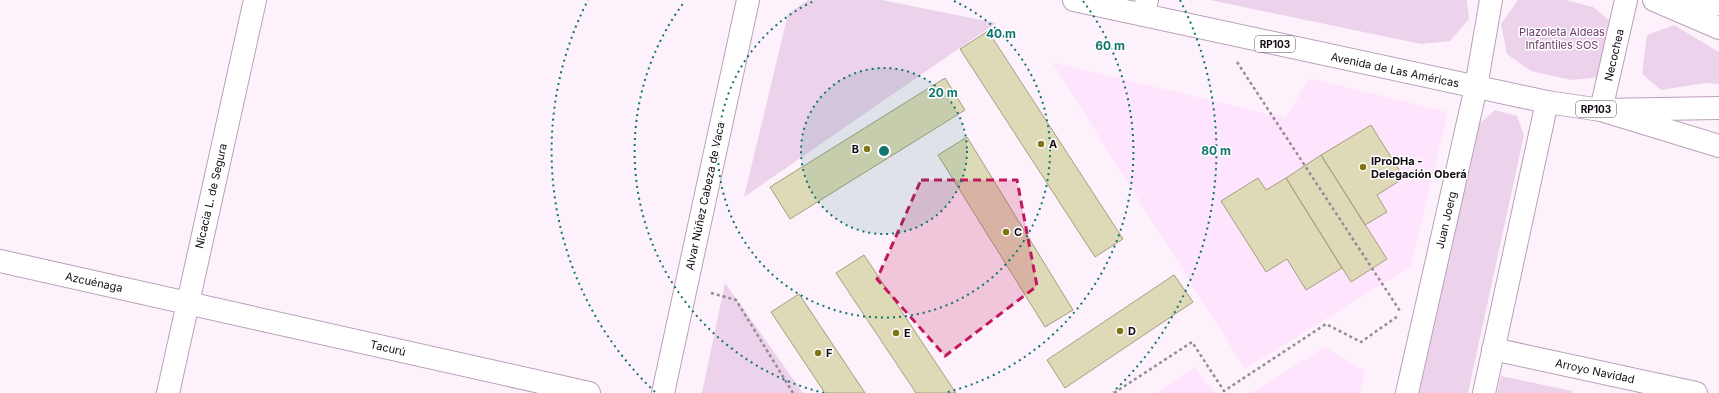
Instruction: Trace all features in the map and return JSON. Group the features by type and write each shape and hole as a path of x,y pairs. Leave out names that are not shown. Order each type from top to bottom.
{"street":[{"name":"Nicacia L. de Segura","path":"168,393 256,0"},
{"name":"Alvar Núñez Cabeza de Vaca","path":"663,393 748,0"},
{"name":"Avenida de Las Américas","path":"1074,0 1145,8 1217,31 1547,102 1601,110 1719,108"},
{"name":"Juan Joerg","path":"1407,393 1476,87 1491,0"},
{"name":"Necochea","path":"1601,110 1626,0"},
{"path":"1658,2 1719,4"},
{"path":"1658,2 1719,28"},
{"path":"1484,393 1547,102"},
{"path":"1601,110 1719,146"},
{"name":"Azcuénaga","path":"0,262 187,303"},
{"name":"Tacurú","path":"187,303 589,393"},
{"name":"Arroyo Navidad","path":"1493,349 1696,393"}],"path":[{"path":"1114,393 1192,342 1224,392 1326,324 1361,342 1402,314 1217,31"},
{"path":"686,286 736,300 793,393"}],"highlighted area":[{"path":"921,180 1017,180 1037,286 945,356 877,279"}],"shaded area":[{"path":"1052,62 1285,118 1310,78 1448,112 1411,266 1245,369"},
{"path":"1325,347 1365,371 1360,393 1251,393"},
{"path":"1195,367 1215,393 1157,393"}],"green space":[{"path":"808,0 882,0 996,23 744,197 788,14"},
{"path":"1210,0 1467,0 1469,19 1450,41 1421,44"},
{"name":"Plazoleta Aldeas Infantiles SOS","path":"1518,0 1566,0 1593,7 1616,26 1600,77 1571,80 1531,71 1507,54 1501,24"},
{"path":"1674,25 1719,52 1719,84 1705,83 1661,90 1642,74 1647,35"},
{"path":"1495,110 1517,116 1524,135 1468,393 1418,393 1478,125"},
{"path":"725,283 803,393 702,393"},
{"path":"1501,376 1572,391 1572,393 1497,393"}],"building":[{"name":"A","path":"988,31 1123,239 1095,257 960,49"},
{"name":"B","path":"945,78 965,110 790,219 770,187"},
{"name":"IProDHa - Delegación Oberá","path":"1371,125 1404,178 1377,195 1387,212 1365,225 1321,155"},
{"name":"C","path":"967,137 1073,310 1045,327 938,155"},
{"path":"1321,155 1387,259 1351,282 1286,178"},
{"path":"1258,178 1266,190 1286,178 1342,268 1306,290 1287,259 1266,272 1221,201"},
{"name":"E","path":"864,255 956,393 916,393 836,273"},
{"name":"D","path":"1174,275 1193,302 1065,388 1047,360"},
{"name":"F","path":"799,294 865,393 825,393 771,312"}],"place":[{"name":"A","path":"1041,144"},
{"name":"B","path":"867,149"},
{"name":"IProDHa - Delegación Oberá","path":"1363,167"},
{"name":"C","path":"1006,232"},
{"name":"D","path":"1120,331"},
{"name":"E","path":"896,333"},
{"name":"F","path":"818,353"}]}
